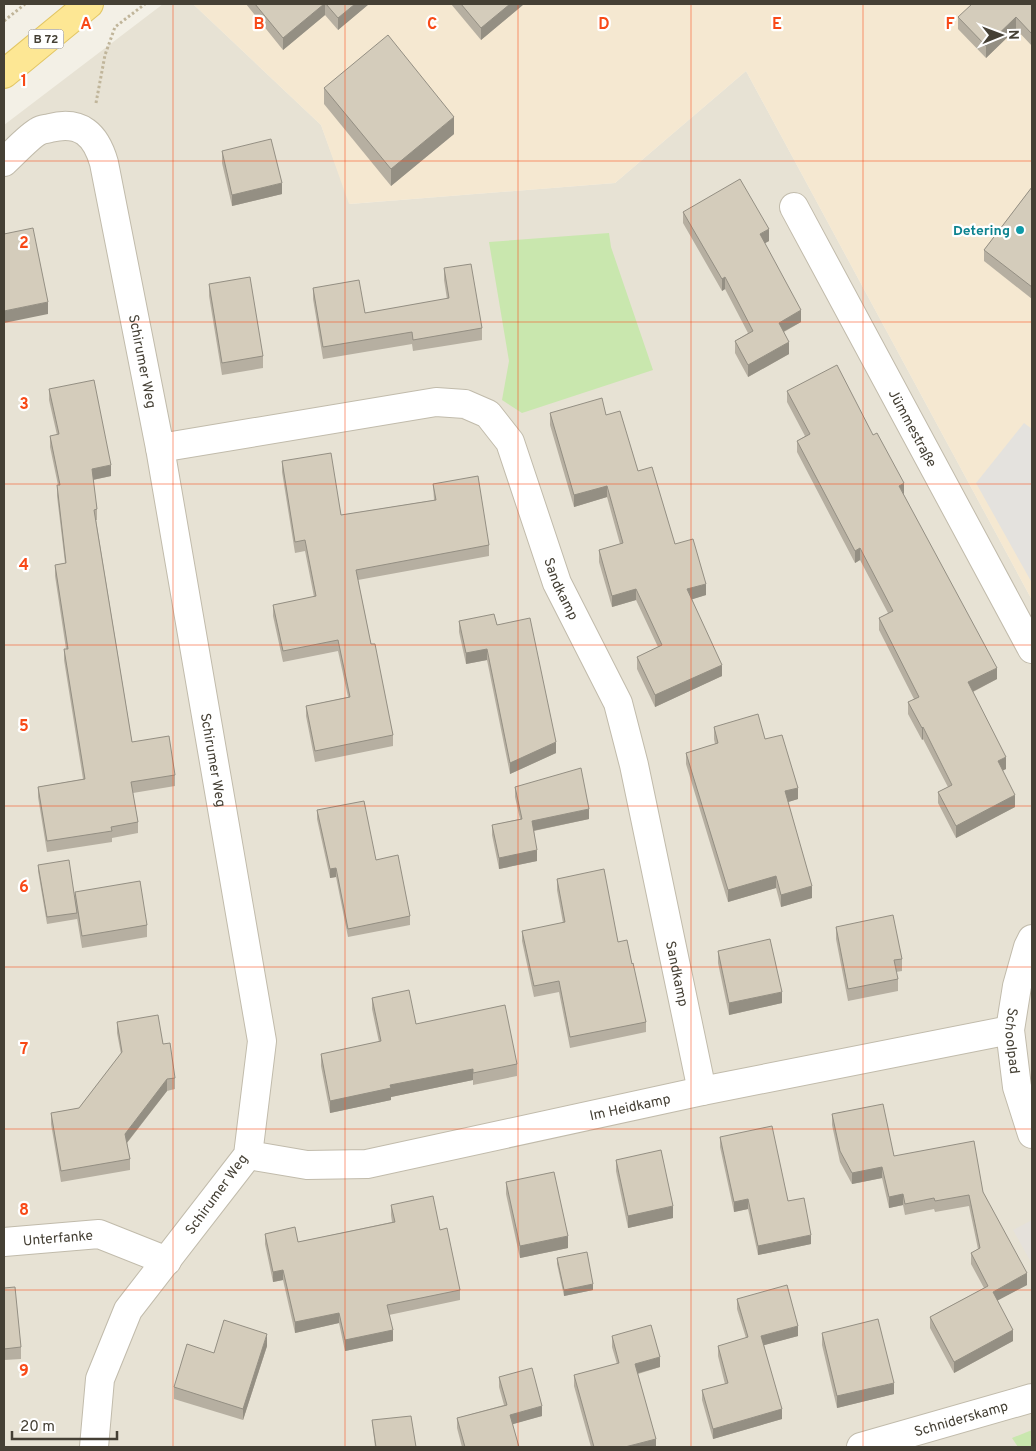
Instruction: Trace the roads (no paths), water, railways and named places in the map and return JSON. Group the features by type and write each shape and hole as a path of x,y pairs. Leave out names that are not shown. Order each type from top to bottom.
{"main road":[{"name":"B 72","path":"4,74 89,4"}],"street":[{"name":"Schirumer Weg","path":"4,162 39,131 58,126 75,126 89,135 99,148 104,163 160,448 262,1041 248,1155 128,1310 100,1379 94,1447"},
{"name":"Jümmestraße","path":"794,207 1032,649"},
{"name":"Sandkamp","path":"160,448 436,402 465,404 488,414 510,442 557,583 618,703 634,765 702,1091"},
{"name":"Schoolpad","path":"1030,943 1016,986 1010,1030 1016,1087 1032,1134"},
{"name":"Im Heidkamp","path":"248,1155 306,1165 367,1164 702,1091 1010,1030"},
{"name":"Unterfanke","path":"4,1242 99,1234 167,1261"},
{"name":"Schniderskamp","path":"861,1447 1032,1398"}],"place":[{"name":"Detering","path":"1020,230"}]}
